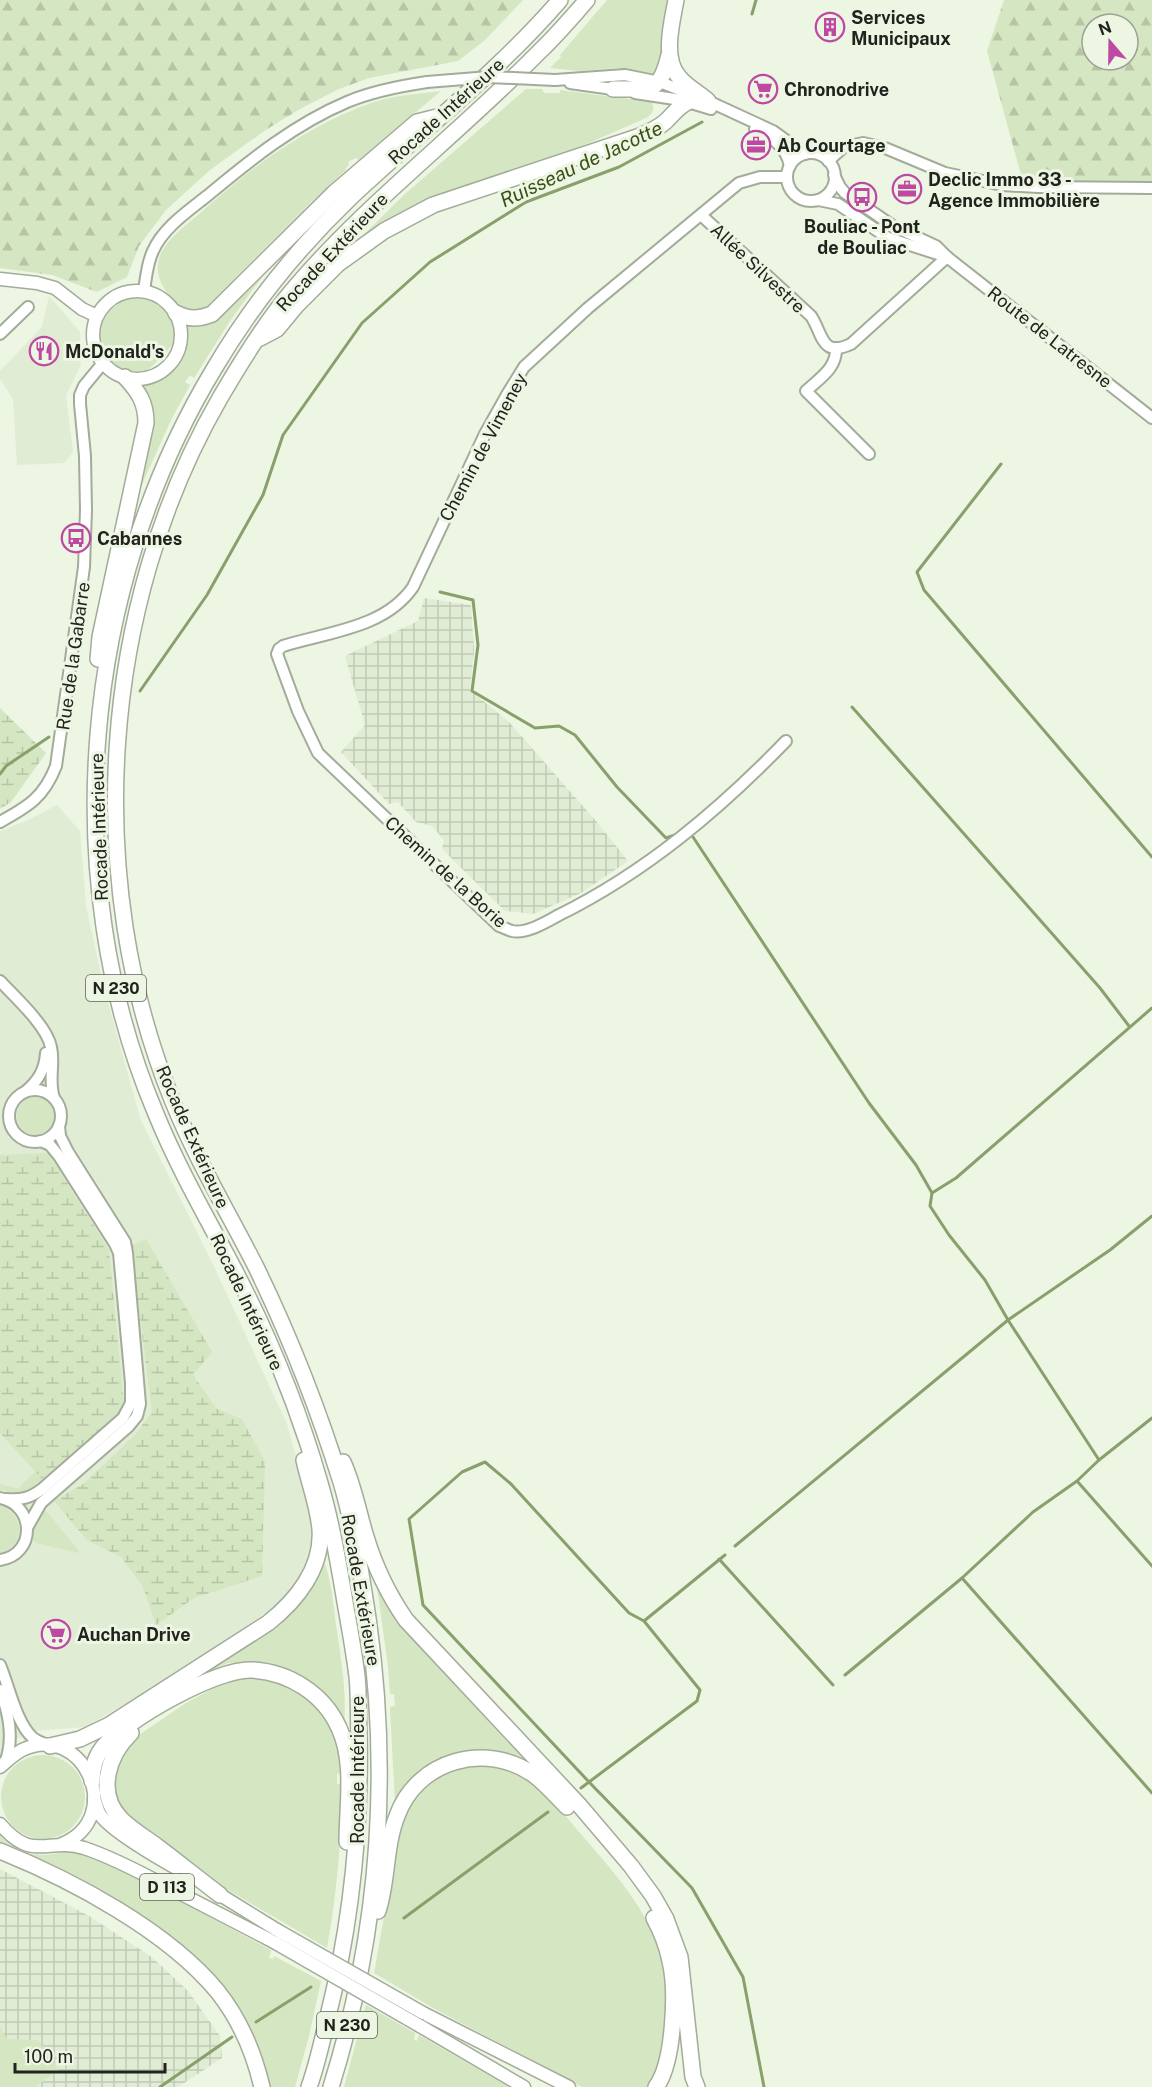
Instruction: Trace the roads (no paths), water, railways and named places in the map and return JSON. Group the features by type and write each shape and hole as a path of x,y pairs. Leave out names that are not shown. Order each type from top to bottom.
{"highway":[{"name":"Rocade Intérieure","path":"309,2087 335,1991 356,1861 360,1765 357,1678 342,1580 328,1512 289,1393 269,1343 236,1273 192,1193 155,1112 131,1046 102,912 96,844 96,757 100,702 123,587 148,506 187,417 213,369 243,323 279,275 345,203 504,59 560,0"},
{"name":"Rocade Extérieure","path":"331,2087 363,1962 376,1858 380,1764 376,1679 362,1576 342,1487 309,1388 254,1264 211,1185 172,1101 150,1037 136,986 122,913 116,845 116,754 119,722 131,639 166,514 184,471 220,398 257,339 286,298 360,217 531,60 587,0"},
{"path":"613,89 650,88 660,82 670,52 676,0"},
{"path":"670,52 676,75 708,101"},
{"path":"257,339 277,329 296,306 338,264 384,231 433,205 637,137 666,122 681,105 688,102"},
{"path":"176,314 194,319 212,314 334,193 417,122 440,117"},
{"path":"96,757 95,701 100,637 146,423 146,409 142,399 125,377"},
{"path":"309,1388 353,1484 371,1554 394,1604 406,1620 607,1837 653,1896 666,1919 680,1957 693,2077 697,2087"},
{"path":"50,1746 80,1739 109,1725 268,1623 284,1611 300,1593 313,1568 320,1540 320,1528 289,1393"},
{"path":"92,1781 92,1768 96,1757 115,1736 166,1702 202,1684 237,1671 252,1670 291,1679 321,1701 339,1728 346,1745 348,1765 343,1945"},
{"path":"202,1684 133,1731 121,1743 110,1764 107,1787 110,1799 121,1819 220,1895"},
{"path":"363,1962 381,1901 396,1816 417,1783 429,1772 461,1759 480,1757 499,1759 517,1766 533,1774 592,1835 629,1880 656,1923 670,1960 674,2001 668,2055 664,2073 656,2087"},
{"path":"0,1851 60,1877 115,1908 193,1966 218,1992 234,2017 249,2045 262,2087"}],"main road":[{"path":"0,279 37,283 55,288 82,309 97,316"},
{"path":"130,291 144,291 157,295 168,303 176,314 181,328 181,342 176,356 167,368 154,376 140,379 125,377 113,372 103,363 97,353 93,340 93,328 97,316 105,304 117,296 130,291"},
{"path":"0,1824 23,1844 39,1848 55,1846 70,1840 83,1829 91,1815 94,1799 92,1781 86,1768 76,1757 64,1750 50,1746 24,1749 2,1766"},
{"name":"D 113","path":"94,1799 99,1813 126,1836 220,1895 275,1936 524,2087"},
{"name":"D 113","path":"55,1846 74,1846 118,1862 275,1936 569,2087"}],"street":[{"path":"555,80 625,75 660,82 773,131 805,154"},
{"path":"144,291 152,253 158,241 183,216 242,166 305,123 349,101 376,92 427,82 489,77 555,80 688,102 716,111 769,137 786,151 788,171 791,191 796,196 803,200 818,200 831,190 834,175 828,161 818,154 805,154 798,157 788,171"},
{"path":"828,161 844,147 863,143 885,148 945,173 1002,185 1038,188 1152,188"},
{"name":"Chemin de Vimeney","path":"277,654 283,646 378,618 402,602 413,587 485,434 525,367 588,308 739,183 788,171"},
{"name":"Route de Latresne","path":"834,175 845,193 893,226 936,246 1152,418"},
{"name":"Route de Latresne","path":"818,200 838,204 888,238 947,257"},
{"name":"Allée Silvestre","path":"701,215 811,316 821,339 829,346 836,348"},
{"path":"908,246 912,234"},
{"path":"869,453 806,391 833,365 836,348 841,349 851,344 947,257"},
{"path":"0,334 28,307"},
{"name":"Rue de la Gabarre","path":"0,822 35,801 45,791 56,766 84,567 86,473 80,395 84,386 103,363"},
{"name":"Chemin de la Borie","path":"277,654 298,711 318,753 499,926 512,931 542,924 592,899 630,874 688,833 750,778 786,741"},
{"path":"0,981 49,1039 52,1057 50,1087 61,1111 60,1136 125,1242 140,1404 137,1416 129,1426 41,1503 28,1526 27,1536 22,1546 15,1554 2,1561"},
{"path":"0,992 39,1034 46,1050 45,1063 40,1076 11,1107 12,1127 24,1139 41,1141 50,1145 115,1244 121,1277 131,1383 131,1403 128,1411 114,1427 32,1497 21,1500 4,1499"},
{"path":"24,1093 40,1091 54,1098"},
{"path":"41,1141 55,1133 59,1126"},
{"path":"4,1499 21,1510 28,1526"},
{"path":"0,1665 27,1730 32,1737 50,1746"},
{"path":"0,1690 10,1737 9,1750 2,1766"}],"waterway":[{"name":"Ruisseau de Jacotte","path":"752,14 756,0"},
{"name":"Ruisseau de Jacotte","path":"140,691 207,595 263,495 283,435 362,323 430,262 526,202 619,167 702,122"},
{"path":"1001,464 917,572 924,590 1152,857"},
{"path":"440,592 473,600 478,645 472,691 535,728 559,726 575,735 617,787 666,838 678,834"},
{"path":"852,707 1100,988 1129,1026"},
{"name":"Ruisseau de Jacotte","path":"0,774 6,766 49,737"},
{"path":"693,837 869,1103 916,1165 932,1193 930,1206 949,1235 985,1280 1008,1320 1099,1460 1077,1481 1033,1512 962,1578 845,1675"},
{"path":"932,1193 956,1178 1152,1008"},
{"path":"735,1546 1008,1320 1110,1250 1152,1216"},
{"path":"1099,1460 1152,1418"},
{"path":"644,1621 629,1613 511,1484 485,1462 462,1472 409,1519 423,1605 692,1888 743,1977 764,2087"},
{"path":"1077,1481 1152,1566"},
{"path":"581,1788 697,1701 700,1690 644,1621 725,1555"},
{"path":"719,1559 833,1685"},
{"path":"962,1578 1152,1793"},
{"path":"404,1918 548,1812"},
{"path":"256,2022 311,1987"},
{"path":"160,2087 232,2037"}],"place":[{"name":"Services Municipaux","path":"830,27"},
{"name":"Chronodrive","path":"763,89"},
{"name":"Ab Courtage","path":"756,145"},
{"name":"Declic Immo 33 - Agence Immobilière","path":"907,189"},
{"name":"Bouliac - Pont de Bouliac","path":"862,197"},
{"name":"McDonald's","path":"44,351"},
{"name":"Cabannes","path":"76,538"},
{"name":"Auchan Drive","path":"56,1634"}]}
